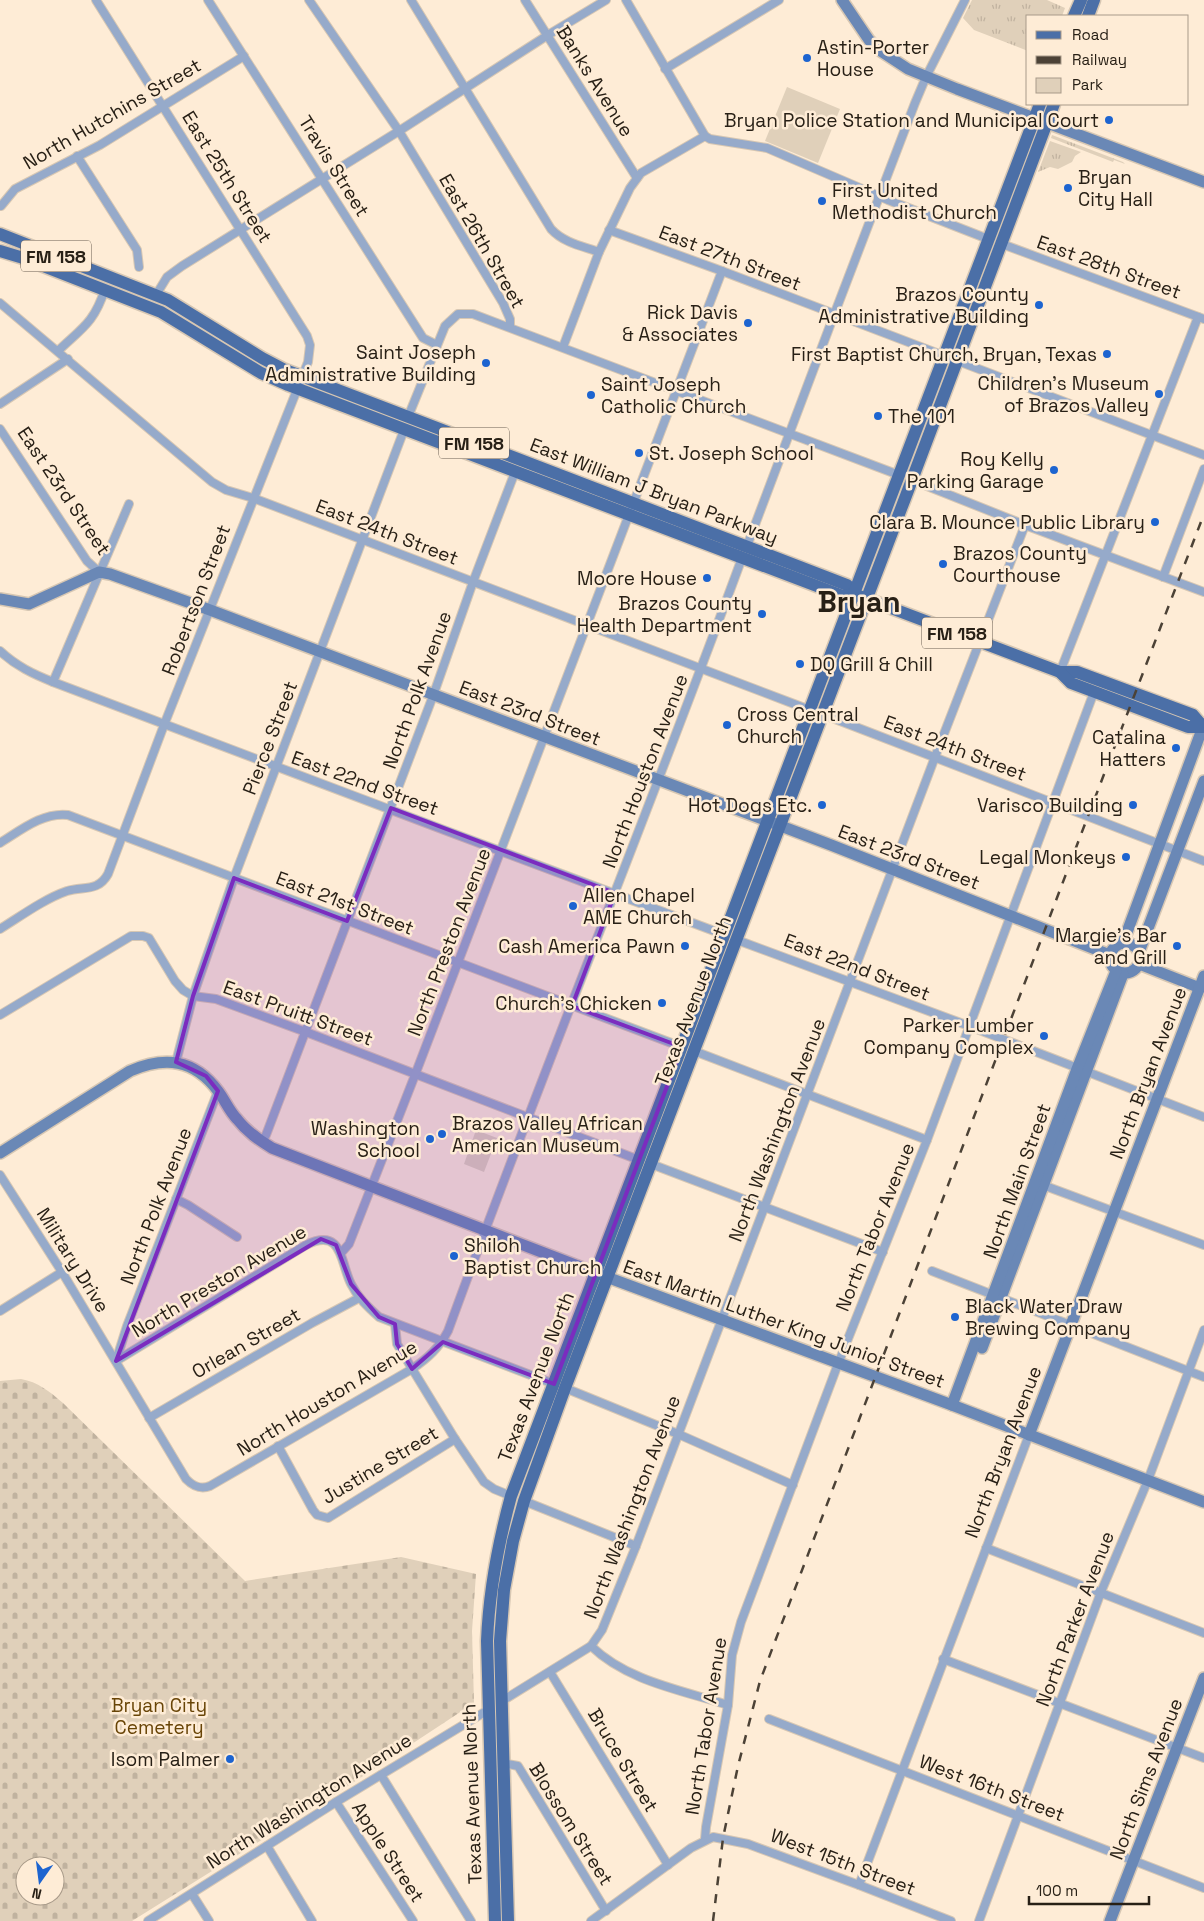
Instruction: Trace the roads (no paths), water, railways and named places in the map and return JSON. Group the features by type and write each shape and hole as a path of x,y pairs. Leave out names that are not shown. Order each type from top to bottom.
{"main road":[{"path":"1074,15 1080,0"},
{"path":"1088,15 1094,0"},
{"path":"951,359 1002,244 1040,121 1040,105"},
{"path":"951,359 988,239 1040,121 1053,105"},
{"name":"East William J Bryan Parkway","path":"0,234 156,295 181,307 299,383 404,430 515,472 632,510"},
{"name":"East William J Bryan Parkway","path":"0,251 162,312 261,373 408,417 632,510 745,552 847,585 860,596 1060,672 1077,672 1193,715 1204,726"},
{"name":"Texas Avenue North","path":"688,1049 737,940 774,824 860,596 899,475 919,424 951,359"},
{"name":"Texas Avenue North","path":"860,596 912,480 931,429 951,359"},
{"name":"East William J Bryan Parkway","path":"1060,672 1071,683 1094,692 1188,727 1204,726"},
{"name":"Texas Avenue North","path":"495,1921 487,1641 492,1581 511,1496 559,1386 602,1276 688,1049 725,934 774,824"},
{"name":"Texas Avenue North","path":"508,1921 500,1640 504,1590 513,1541 559,1386"},
{"path":"492,1581 497,1590 494,1638 495,1684 502,1701"},
{"path":"488,1710 493,1714 496,1721 498,1794 504,1805"}],"street":[{"name":"East 25th Street","path":"96,0 308,336 310,345 308,362 299,383"},
{"name":"Travis Street","path":"208,0 423,338 437,345"},
{"name":"East 26th Street","path":"309,0 399,131 503,303 510,319 510,327 676,392 899,475"},
{"path":"411,0 552,229 566,241 599,252"},
{"name":"Banks Avenue","path":"526,0 637,178"},
{"path":"156,295 167,277 606,0"},
{"path":"626,0 705,136 718,141 767,148 879,196 988,239"},
{"path":"665,69 779,0"},
{"path":"842,0 860,28 879,50 908,69 1040,121 1204,182"},
{"name":"North Houston Avenue","path":"197,1488 210,1486 412,1369 428,1358 443,1342 527,1117 572,1006 701,669 879,196 926,76 964,0"},
{"name":"North Hutchins Street","path":"1,206 14,189 100,145 244,56"},
{"path":"563,347 599,252 630,188 641,172 705,136"},
{"path":"77,156 137,250 139,266"},
{"name":"East 27th Street","path":"609,230 1204,455"},
{"name":"East 28th Street","path":"1002,244 1201,318"},
{"name":"North Preston Avenue","path":"116,1361 315,1241 329,1240 336,1245 341,1253 349,1244 545,738 722,272"},
{"path":"58,351 92,318 100,305 105,290"},
{"name":"East 24th Street","path":"0,303 212,482 226,490 253,498 1204,861"},
{"path":"408,417 445,326 458,314 473,314 510,327"},
{"path":"1060,672 1152,436 1201,318"},
{"path":"0,404 68,359"},
{"name":"Robertson Street","path":"0,929 67,891 94,887 103,883 108,874 164,725 299,383"},
{"name":"East 23rd Street","path":"0,429 87,561 99,572 110,574 210,610 321,652 774,824 1110,955"},
{"name":"Pierce Street","path":"176,1062 193,996 234,878 404,430"},
{"path":"1163,577 1204,469"},
{"name":"North Polk Avenue","path":"262,1142 391,808 515,472"},
{"path":"912,480 1025,525 1204,592"},
{"path":"53,682 129,504"},
{"name":"North Washington Avenue","path":"502,1701 591,1646 602,1630 636,1546 935,757 1025,525"},
{"path":"0,599 29,604 99,572"},
{"name":"East 22nd Street","path":"0,651 11,662 53,682 276,768 391,808 725,934"},
{"name":"North Tabor Avenue","path":"705,1840 728,1705 730,1669 736,1637 838,1364 927,1140 1094,692"},
{"path":"1123,943 1204,726"},
{"path":"1139,952 1133,945 1123,943 1116,946 1110,955 1110,962 1120,972 1133,972 1140,964 1139,952 1204,781"},
{"name":"East 21st Street","path":"0,843 51,815 68,816 927,1140"},
{"name":"East Pruitt Street","path":"0,1015 131,936 137,935 149,938 175,981 183,990 193,996 216,999 306,1032 883,1252"},
{"name":"East 22nd Street","path":"737,940 969,1026 1204,1117"},
{"path":"1140,964 1202,989"},
{"name":"North Main Street","path":"955,1406 1081,1070 1120,972"},
{"name":"North Bryan Avenue","path":"859,1884 1156,1098 1202,989 1204,976"},
{"name":"East Martin Luther King Junior Street","path":"0,1154 130,1071 146,1064 162,1061 176,1062 206,1076 236,1118 247,1130 272,1148 485,1229 602,1276 955,1406 1204,1502"},
{"name":"North Polk Avenue","path":"116,1361 218,1091"},
{"name":"Military Drive","path":"0,1175 62,1272 186,1479 197,1488"},
{"path":"1039,1184 1204,1244"},
{"path":"176,1199 237,1237"},
{"path":"341,1253 351,1284 360,1298 379,1317 678,1434 793,1485"},
{"path":"932,1271 1070,1326 1204,1376"},
{"path":"0,1311 62,1272"},
{"name":"Orlean Street","path":"149,1418 312,1323 360,1298"},
{"path":"395,1324 397,1344 455,1439 484,1482 494,1489 511,1496"},
{"name":"North Parker Avenue","path":"979,1921 1101,1592 1148,1480 1204,1330"},
{"name":"Justine Street","path":"278,1446 312,1510 322,1518 333,1516 455,1439"},
{"path":"524,1501 636,1546"},
{"path":"986,1548 1204,1632"},
{"path":"591,1646 610,1662 626,1672 728,1705"},
{"path":"943,1659 1204,1758"},
{"name":"Bruce Street","path":"550,1672 668,1865"},
{"name":"North Sims Avenue","path":"1110,1921 1204,1678"},
{"name":"North Washington Avenue","path":"148,1921 336,1802 488,1710"},
{"name":"West 16th Street","path":"769,1719 1204,1888"},
{"name":"Blossom Street","path":"503,1763 518,1766 606,1911"},
{"path":"381,1775 472,1921"},
{"name":"Apple Street","path":"336,1802 413,1921"},
{"name":"West 15th Street","path":"705,1840 713,1837 748,1844 859,1884 951,1921"},
{"path":"591,1921 691,1848 705,1840"},
{"path":"267,1846 312,1921"},
{"path":"192,1894 209,1921"}],"railway":[{"path":"713,1921 723,1838 738,1766 760,1681 1204,514"}],"place":[{"name":"Astin-Porter House","path":"807,58"},
{"name":"Bryan Police Station and Municipal Court","path":"1109,120"},
{"name":"Bryan City Hall","path":"1068,188"},
{"name":"First United Methodist Church","path":"822,201"},
{"name":"Brazos County Administrative Building","path":"1039,305"},
{"name":"Rick Davis & Associates","path":"748,323"},
{"name":"First Baptist Church, Bryan, Texas","path":"1107,354"},
{"name":"Saint Joseph Administrative Building","path":"486,363"},
{"name":"Children's Museum of Brazos Valley","path":"1159,394"},
{"name":"Saint Joseph Catholic Church","path":"591,395"},
{"name":"The 101","path":"878,416"},
{"name":"St. Joseph School","path":"639,453"},
{"name":"Roy Kelly Parking Garage","path":"1054,470"},
{"name":"Clara B. Mounce Public Library","path":"1155,522"},
{"name":"Brazos County Courthouse","path":"943,564"},
{"name":"Moore House","path":"707,578"},
{"name":"Brazos County Health Department","path":"762,614"},
{"name":"DQ Grill & Chill","path":"800,664"},
{"name":"Cross Central Church","path":"727,725"},
{"name":"Catalina Hatters","path":"1176,748"},
{"name":"Hot Dogs Etc.","path":"822,805"},
{"name":"Varisco Building","path":"1133,805"},
{"name":"Legal Monkeys","path":"1126,857"},
{"name":"Allen Chapel AME Church","path":"573,906"},
{"name":"Cash America Pawn","path":"685,946"},
{"name":"Margie's Bar and Grill","path":"1177,946"},
{"name":"Church's Chicken","path":"662,1003"},
{"name":"Parker Lumber Company Complex","path":"1044,1036"},
{"name":"Brazos Valley African American Museum","path":"442,1134"},
{"name":"Washington School","path":"430,1139"},
{"name":"Shiloh Baptist Church","path":"454,1256"},
{"name":"Black Water Draw Brewing Company","path":"955,1317"},
{"name":"Isom Palmer","path":"230,1759"}],"district":[{"name":"Bryan","path":"859,601"}],"park label":[{"name":"Bryan City Cemetery","path":"159,1716"}]}
